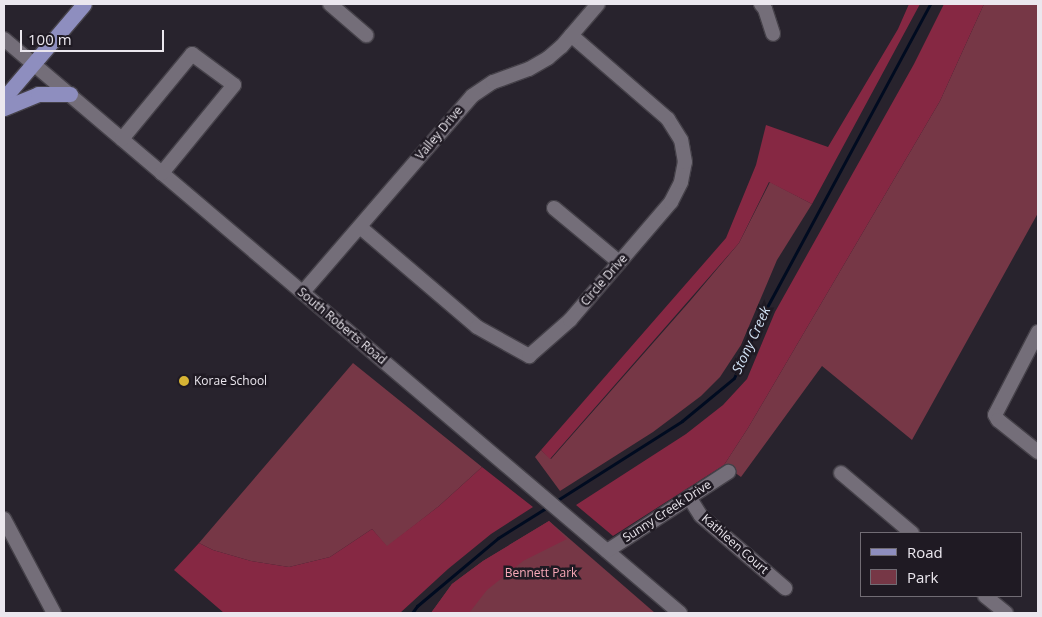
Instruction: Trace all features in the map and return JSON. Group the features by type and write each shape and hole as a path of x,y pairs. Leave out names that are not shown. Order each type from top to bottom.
{"main road":[{"path":"4,98 84,4"},
{"path":"4,108 38,94 70,94"}],"street":[{"path":"330,4 366,35"},
{"name":"Valley Drive","path":"303,292 472,96 493,82 540,64 555,53 598,4"},
{"path":"761,4 766,9 773,34"},
{"name":"Circle Drive","path":"360,227 477,327 529,356 570,320 676,194 684,172 684,150 681,140 668,119 571,36"},
{"name":"South Roberts Road","path":"4,38 680,613"},
{"path":"122,138 192,54 234,84 162,173"},
{"path":"554,208 619,262"},
{"path":"1038,332 996,415 998,420 1038,452"},
{"name":"Sunny Creek Drive","path":"607,551 728,472"},
{"path":"841,473 911,532"},
{"name":"Kathleen Court","path":"689,497 701,516 785,588"},
{"path":"4,520 54,613"},
{"path":"986,597 1006,613"}],"green space":[{"path":"984,4 1038,4 1038,213 912,440 822,366 741,477 724,465 748,428 940,101"},
{"path":"770,182 812,204 777,260 741,345 720,377 701,396 653,432 560,491 535,457 541,450 551,459 690,301 739,243"},
{"path":"353,363 482,467 439,506 387,547 372,529 330,557 289,567 251,561 213,550 199,543"},
{"name":"Bennett Park","path":"549,521 655,613 431,613 452,584 483,561"}],"shaded area":[{"path":"909,4 920,4 812,204 769,182 739,243 550,459 541,450 726,238 756,165 766,125 828,147 898,29"},
{"path":"944,4 984,4 940,101 748,428 724,465 613,536 576,505 686,434 723,405 747,379 775,312 914,64"},
{"path":"482,467 533,507 491,534 448,569 400,613 224,613 174,570 199,543 213,550 251,561 289,567 330,557 372,529 387,546 439,506"},
{"path":"549,521 567,539 523,561 487,590 469,613 431,613 452,584 483,561"}],"waterway":[{"name":"Stony Creek","path":"556,501 682,421 734,378 760,320 930,4"},
{"name":"Stony Creek","path":"412,613 417,606 498,538 549,506"}],"place":[{"name":"Korae School","path":"184,381"}]}
